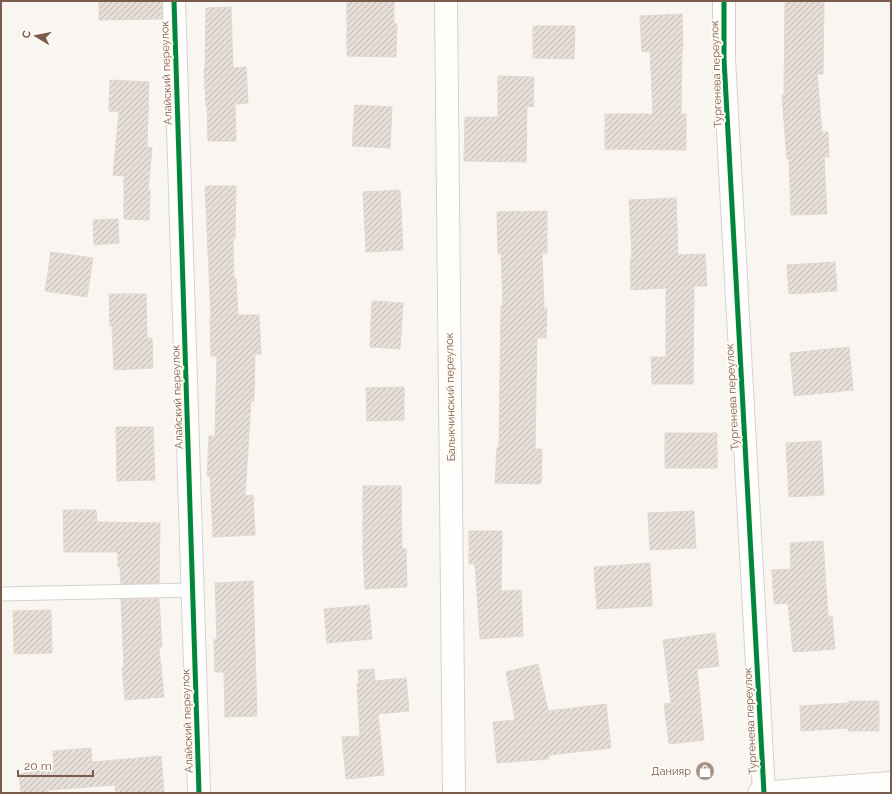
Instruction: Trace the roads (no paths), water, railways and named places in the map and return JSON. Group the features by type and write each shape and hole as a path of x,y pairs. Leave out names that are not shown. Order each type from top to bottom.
{"street":[{"name":"Алайский переулок","path":"174,1 199,793"},
{"name":"Балыкчинский переулок","path":"446,1 454,793"},
{"name":"Тургенева переулок","path":"724,1 725,74 764,793"},
{"path":"759,793 891,783"}],"lane":[{"path":"1,594 193,590"}],"place":[{"name":"Данияр","path":"705,771"}]}
